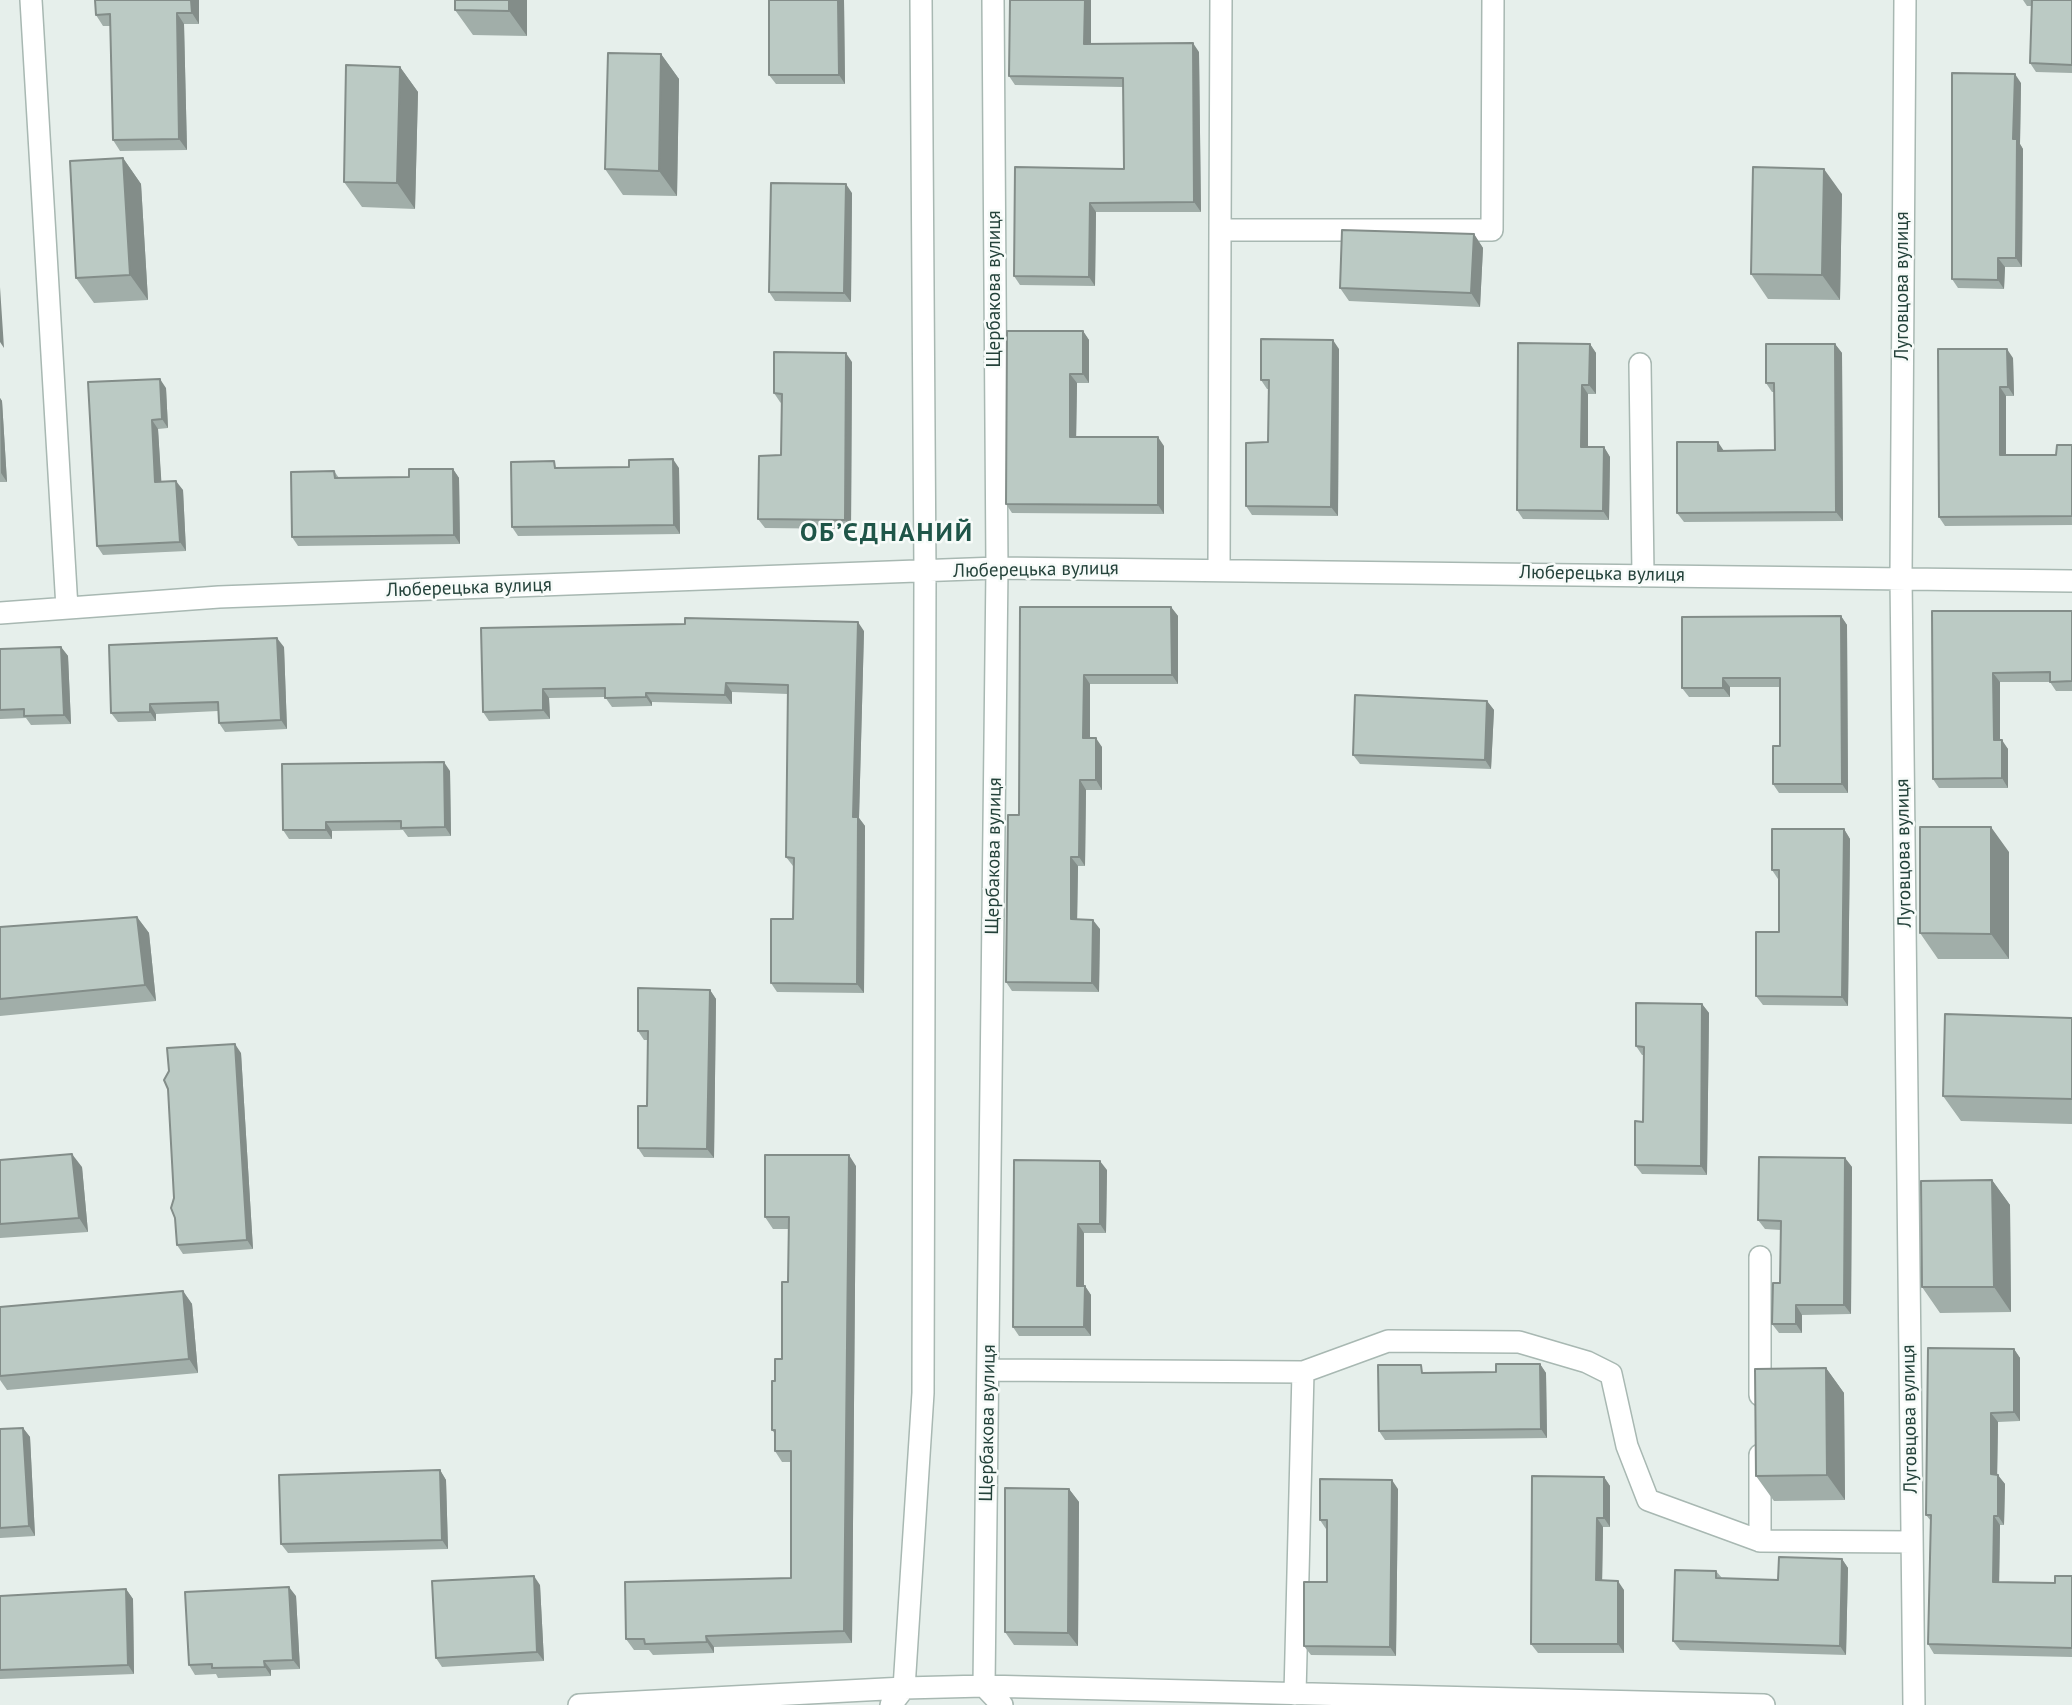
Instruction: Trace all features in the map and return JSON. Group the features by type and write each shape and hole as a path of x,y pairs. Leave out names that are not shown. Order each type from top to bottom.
{"street":[{"path":"31,0 66,608"},
{"path":"891,1705 904,1688 923,1393 925,572 921,0"},
{"name":"Щербакова вулиця","path":"984,1686 998,568 993,0"},
{"path":"1219,570 1221,0"},
{"path":"1220,230 1492,230 1493,0"},
{"name":"Луговцова вулиця","path":"1905,0 1901,578 1914,1705"},
{"path":"1640,364 1643,574"},
{"name":"Люберецька вулиця","path":"0,613 219,597 998,568 2072,580"},
{"path":"1760,1257 1760,1541"},
{"path":"989,1370 1303,1371 1388,1340 1519,1342 1587,1362 1611,1374 1627,1446 1648,1500 1760,1541 1912,1542"},
{"path":"1294,1694 1303,1371"},
{"path":"984,1686 1002,1705"},
{"path":"579,1705 984,1686 1763,1705"}],"building":[{"path":"95,0 191,0 192,13 177,13 179,139 113,140 110,14 96,15"},
{"path":"455,0 509,0 509,11 455,10"},
{"path":"769,0 838,0 839,75 769,75"},
{"path":"1010,0 1085,0 1084,44 1193,43 1194,202 1090,203 1089,277 1014,276 1015,167 1124,169 1123,78 1009,76"},
{"path":"2032,0 2072,0 2072,65 2030,63"},
{"path":"608,53 661,54 659,171 605,169"},
{"path":"346,65 400,67 397,183 344,182"},
{"path":"1952,73 2015,74 2013,139 2017,139 2016,258 1998,258 1998,280 1952,279"},
{"path":"123,158 130,275 76,278 70,161"},
{"path":"1753,167 1824,169 1822,275 1751,274"},
{"path":"771,183 846,184 844,293 769,292"},
{"path":"1342,230 1474,234 1471,293 1340,288"},
{"path":"1007,331 1083,331 1083,374 1070,374 1070,437 1158,437 1158,505 1006,504"},
{"path":"1261,339 1333,340 1331,507 1246,506 1246,443 1268,442 1269,380 1261,380"},
{"path":"1518,343 1590,344 1589,385 1582,385 1581,447 1604,447 1603,511 1517,510"},
{"path":"1766,344 1835,344 1836,512 1677,513 1677,442 1718,442 1718,451 1775,450 1774,383 1766,383"},
{"path":"1938,349 2007,349 2008,387 2000,387 2000,455 2056,455 2057,445 2072,445 2072,516 1939,517"},
{"path":"774,352 846,353 845,520 758,519 759,456 781,455 782,394 774,393"},
{"path":"160,379 162,419 152,420 155,482 176,481 180,542 97,546 88,382"},
{"path":"673,459 674,525 512,527 511,462 554,461 555,468 629,467 629,460"},
{"path":"409,469 453,469 454,535 292,537 291,472 334,471 335,478 409,477"},
{"path":"1020,607 1171,607 1172,675 1084,675 1083,738 1096,738 1096,780 1080,780 1079,857 1071,857 1071,919 1093,920 1092,983 1006,982 1008,815 1019,815"},
{"path":"1932,611 2072,611 2072,681 2050,682 2050,672 1993,673 1994,740 2002,740 2002,778 1933,779"},
{"path":"1841,616 1842,784 1773,784 1773,746 1780,746 1780,678 1723,678 1723,688 1682,688 1682,617"},
{"path":"685,618 858,622 853,817 858,817 857,984 771,983 771,919 793,919 794,858 786,857 788,685 726,683 725,695 646,693 646,697 605,698 605,688 543,689 543,710 483,712 481,628 685,624"},
{"path":"277,638 281,720 219,723 218,702 150,704 150,712 111,713 109,645"},
{"path":"61,647 64,715 24,716 24,709 0,710 0,649"},
{"path":"1355,695 1487,701 1485,760 1353,755"},
{"path":"444,762 445,827 401,828 401,821 326,822 326,830 283,830 282,764"},
{"path":"1920,827 1991,827 1991,934 1920,933"},
{"path":"1772,829 1844,829 1842,997 1756,996 1756,932 1779,932 1779,870 1772,870"},
{"path":"137,917 145,985 0,999 0,927"},
{"path":"638,988 710,990 707,1149 638,1148 638,1106 647,1106 648,1031 638,1031"},
{"path":"1636,1003 1702,1004 1701,1166 1635,1165 1635,1121 1643,1122 1644,1047 1636,1046"},
{"path":"1945,1014 2072,1018 2072,1099 1943,1096"},
{"path":"235,1044 247,1240 177,1245 175,1218 171,1208 174,1198 168,1089 164,1080 169,1071 167,1048"},
{"path":"72,1154 79,1218 0,1224 0,1160"},
{"path":"765,1155 849,1155 844,1631 706,1636 707,1642 645,1644 644,1639 626,1639 625,1582 791,1578 791,1451 775,1451 775,1430 772,1430 775,1359 782,1359 782,1282 788,1282 789,1217 765,1217"},
{"path":"1759,1157 1845,1158 1844,1305 1796,1305 1796,1324 1772,1324 1773,1283 1780,1283 1781,1221 1758,1220"},
{"path":"1014,1160 1100,1161 1100,1224 1078,1224 1077,1286 1085,1286 1084,1327 1013,1327"},
{"path":"1992,1180 1994,1287 1922,1287 1921,1181"},
{"path":"183,1291 189,1359 0,1376 0,1307"},
{"path":"1928,1348 2014,1349 2014,1412 1991,1413 1991,1474 1998,1475 1993,1582 2055,1583 2055,1576 2072,1576 2072,1648 1928,1644 1931,1515 1926,1515"},
{"path":"1496,1364 1540,1364 1541,1429 1379,1431 1378,1365 1421,1365 1422,1373 1496,1372"},
{"path":"1826,1368 1827,1475 1756,1476 1755,1369"},
{"path":"23,1428 29,1526 0,1528 0,1429"},
{"path":"440,1470 442,1540 281,1544 279,1475"},
{"path":"1532,1476 1604,1477 1604,1518 1597,1518 1596,1580 1618,1581 1618,1644 1531,1644"},
{"path":"1320,1479 1392,1480 1390,1647 1304,1646 1304,1582 1327,1582 1327,1520 1320,1520"},
{"path":"1005,1488 1069,1489 1068,1633 1005,1632"},
{"path":"1779,1557 1842,1559 1840,1646 1673,1641 1675,1570 1716,1571 1716,1578 1778,1580"},
{"path":"534,1576 537,1652 436,1658 432,1581"},
{"path":"289,1587 293,1660 264,1661 265,1667 212,1668 212,1664 189,1665 185,1592"},
{"path":"126,1589 128,1665 0,1670 0,1596"}],"district":[{"name":"ОБ’ЄДНАНИЙ","path":"887,534"}]}
